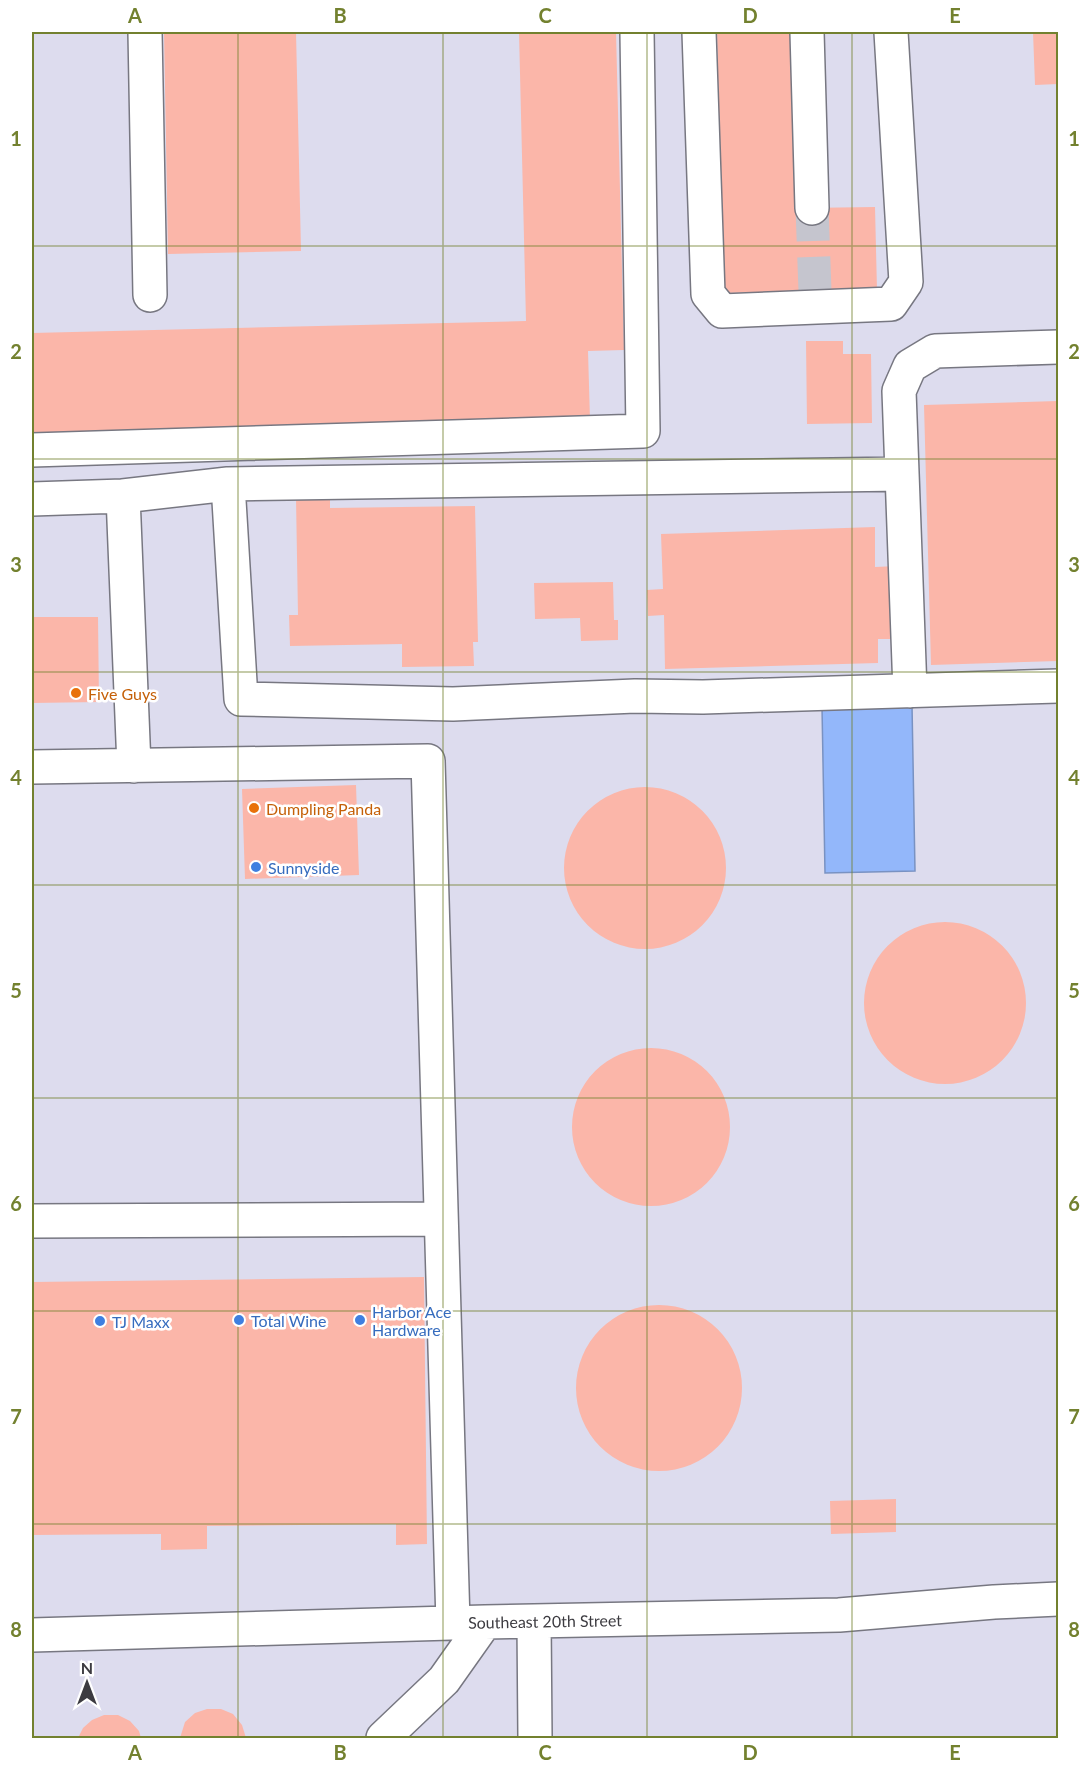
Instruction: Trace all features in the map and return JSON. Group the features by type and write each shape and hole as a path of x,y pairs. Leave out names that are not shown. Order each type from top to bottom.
{"lane":[{"path":"145,32 150,295"},
{"path":"32,450 643,431 637,32"},
{"path":"699,32 708,294 722,311 814,299 891,303 906,282 891,32"},
{"path":"807,32 812,208"},
{"path":"910,691 899,391 910,366 935,351 1059,347"},
{"path":"32,499 123,496 228,484 902,474"},
{"path":"228,484 241,699 453,704 635,696 703,697 1059,686"},
{"path":"123,496 134,766"},
{"path":"32,767 428,761 441,1219 469,1623 444,1680 383,1738"},
{"path":"32,1221 441,1219"},
{"name":"Southeast 20th Street","path":"32,1635 534,1621 839,1616 994,1602 1059,1599"},
{"path":"534,1621 535,1738"}],"shaded area":[{"path":"32,32 1058,32 1058,1738 32,1738"}],"water":[{"path":"912,705 915,871 825,873 822,707"}],"building":[{"path":"164,32 296,32 301,251 168,254"},
{"path":"519,32 616,32 624,350 588,351 590,420 32,434 32,333 526,321"},
{"path":"717,32 801,32 804,208 875,207 877,290 723,293"},
{"path":"1033,32 1058,32 1058,84 1035,85"},
{"path":"806,341 843,341 843,354 871,354 872,423 807,424"},
{"path":"1058,401 1058,661 931,665 924,405"},
{"path":"330,497 330,508 475,506 478,642 473,642 474,666 402,667 402,644 290,646 289,615 298,615 296,498"},
{"path":"875,527 875,567 897,566 892,639 878,639 878,663 665,669 664,615 648,616 647,590 663,589 661,534"},
{"path":"613,582 614,620 618,620 618,640 581,641 580,618 535,619 534,583"},
{"path":"32,617 98,617 99,702 32,703"},
{"path":"356,785 359,875 245,879 242,789"},
{"path":"645,787 661,788 676,793 690,800 702,811 713,823 720,837 725,852 725,884 720,899 713,913 702,925 690,936 676,943 661,948 645,949 629,948 614,943 600,936 588,925 577,913 570,899 565,884 564,868 565,852 570,837 577,823 588,811 600,800 614,793 629,788"},
{"path":"945,922 961,923 976,928 1003,945 1020,972 1025,987 1025,1019 1020,1034 1003,1061 976,1078 961,1083 945,1084 929,1083 914,1078 887,1061 870,1034 865,1019 864,1003 865,987 870,972 887,945 914,928 929,923"},
{"path":"651,1048 666,1049 681,1054 695,1061 707,1071 717,1083 724,1097 729,1112 729,1142 724,1157 717,1171 707,1183 695,1193 681,1200 666,1205 651,1206 636,1205 621,1200 607,1193 595,1183 585,1171 578,1157 573,1142 572,1127 573,1112 578,1097 585,1083 595,1071 607,1061 621,1054 636,1049"},
{"path":"424,1277 427,1544 396,1545 396,1524 207,1526 207,1549 161,1550 161,1534 32,1535 32,1282"},
{"path":"659,1305 691,1312 705,1319 717,1330 728,1342 735,1356 742,1388 735,1420 728,1434 717,1446 705,1457 691,1464 659,1471 627,1464 613,1457 601,1446 590,1434 583,1420 576,1388 583,1356 590,1342 601,1330 613,1319 627,1312"},
{"path":"896,1499 896,1532 831,1534 830,1501"},
{"path":"207,1709 221,1709 233,1714 242,1725 246,1738 180,1738 185,1722 195,1713"},
{"path":"104,1715 118,1715 130,1721 139,1731 141,1738 78,1738 83,1728 92,1720"}],"tunnel":[{"path":"812,208 815,291"}],"place":[{"name":"Five Guys","path":"76,693"},
{"name":"Dumpling Panda","path":"254,808"},
{"name":"Sunnyside","path":"256,867"},
{"name":"Total Wine","path":"239,1320"},
{"name":"Harbor Ace Hardware","path":"360,1320"},
{"name":"TJ Maxx","path":"100,1321"}]}
